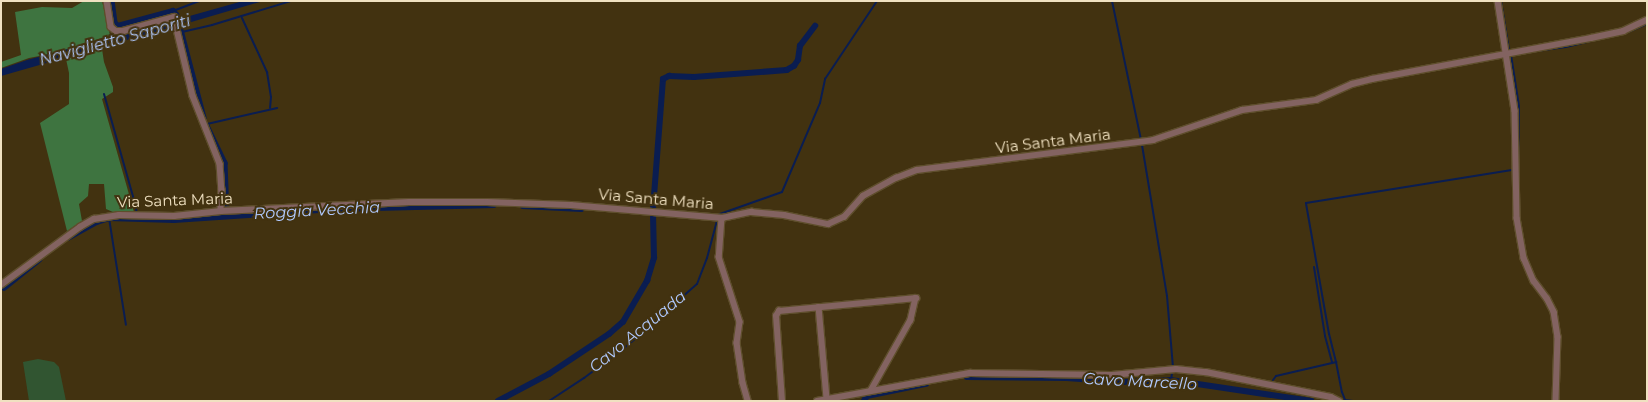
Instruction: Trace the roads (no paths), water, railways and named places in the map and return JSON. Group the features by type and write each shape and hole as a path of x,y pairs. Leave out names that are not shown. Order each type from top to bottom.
{"street":[{"path":"107,1 111,27 116,31 176,21 193,96 220,164 225,211"},
{"path":"1498,1 1515,111 1517,218 1524,258 1554,312 1558,337 1556,401"},
{"name":"Via Santa Maria","path":"1,285 65,236 80,227 109,216 174,216 225,211 409,202 487,202 571,205 722,218 751,212 784,215 828,224 844,217 863,196 896,178 916,170 1154,140 1242,110 1316,100 1366,81 1623,31 1647,20"},
{"path":"722,218 719,257 740,322 737,343 743,383 748,401"},
{"path":"782,401 776,316 779,311 916,298 911,320 871,390"},
{"path":"819,307 827,399"},
{"path":"817,401 970,373 1112,375 1176,369 1206,372 1331,397 1339,401"}],"water":[{"path":"243,1 263,1 181,25 179,19"},
{"name":"Naviglietto Saporiti","path":"174,20 176,26 1,76 1,69 27,60"}],"waterway":[{"name":"Naviglietto Saporiti","path":"112,1 115,23 118,26 173,11 175,13"},
{"name":"Naviglietto Saporiti","path":"173,11 199,1"},
{"name":"Naviglietto Saporiti","path":"182,32 291,1"},
{"name":"Cavo Acquada","path":"717,215 782,192 820,103 825,79 877,1"},
{"path":"1112,1 1141,140"},
{"path":"1501,1 1509,50"},
{"name":"Naviglietto Saporiti","path":"177,15 204,118"},
{"path":"242,18 267,72 271,97 270,108"},
{"path":"1628,32 1647,24"},
{"path":"653,209 663,79 669,76 694,77 787,70 794,66 798,60 800,46 815,26"},
{"path":"1523,53 1566,47 1624,33"},
{"path":"1511,55 1519,106 1518,170"},
{"path":"104,94 136,207 137,219"},
{"path":"207,124 277,108"},
{"path":"207,126 225,163 227,215"},
{"path":"1142,145 1167,296 1173,367"},
{"path":"1273,380 1276,376 1336,362 1329,334 1306,203 1513,170"},
{"name":"Roggia Vecchia","path":"68,238 97,222 109,218 174,220 337,209 494,205"},
{"name":"Roggia Vecchia","path":"523,206 581,209"},
{"path":"498,401 549,374 609,334 623,322 647,281 654,258 653,214"},
{"path":"109,218 126,325"},
{"name":"Cavo Acquada","path":"549,401 628,345 697,284 707,258 717,220"},
{"name":"Roggia Vecchia","path":"4,288 39,260"},
{"path":"1314,267 1325,336 1332,363"},
{"path":"1336,362 1345,400 1353,401"},
{"name":"Cavo Marcello","path":"1171,380 1172,373"},
{"name":"Cavo Marcello","path":"967,377 1067,378 1122,382 1171,380 1311,401"},
{"name":"Cavo Marcello","path":"864,401 867,396 926,384"}]}
